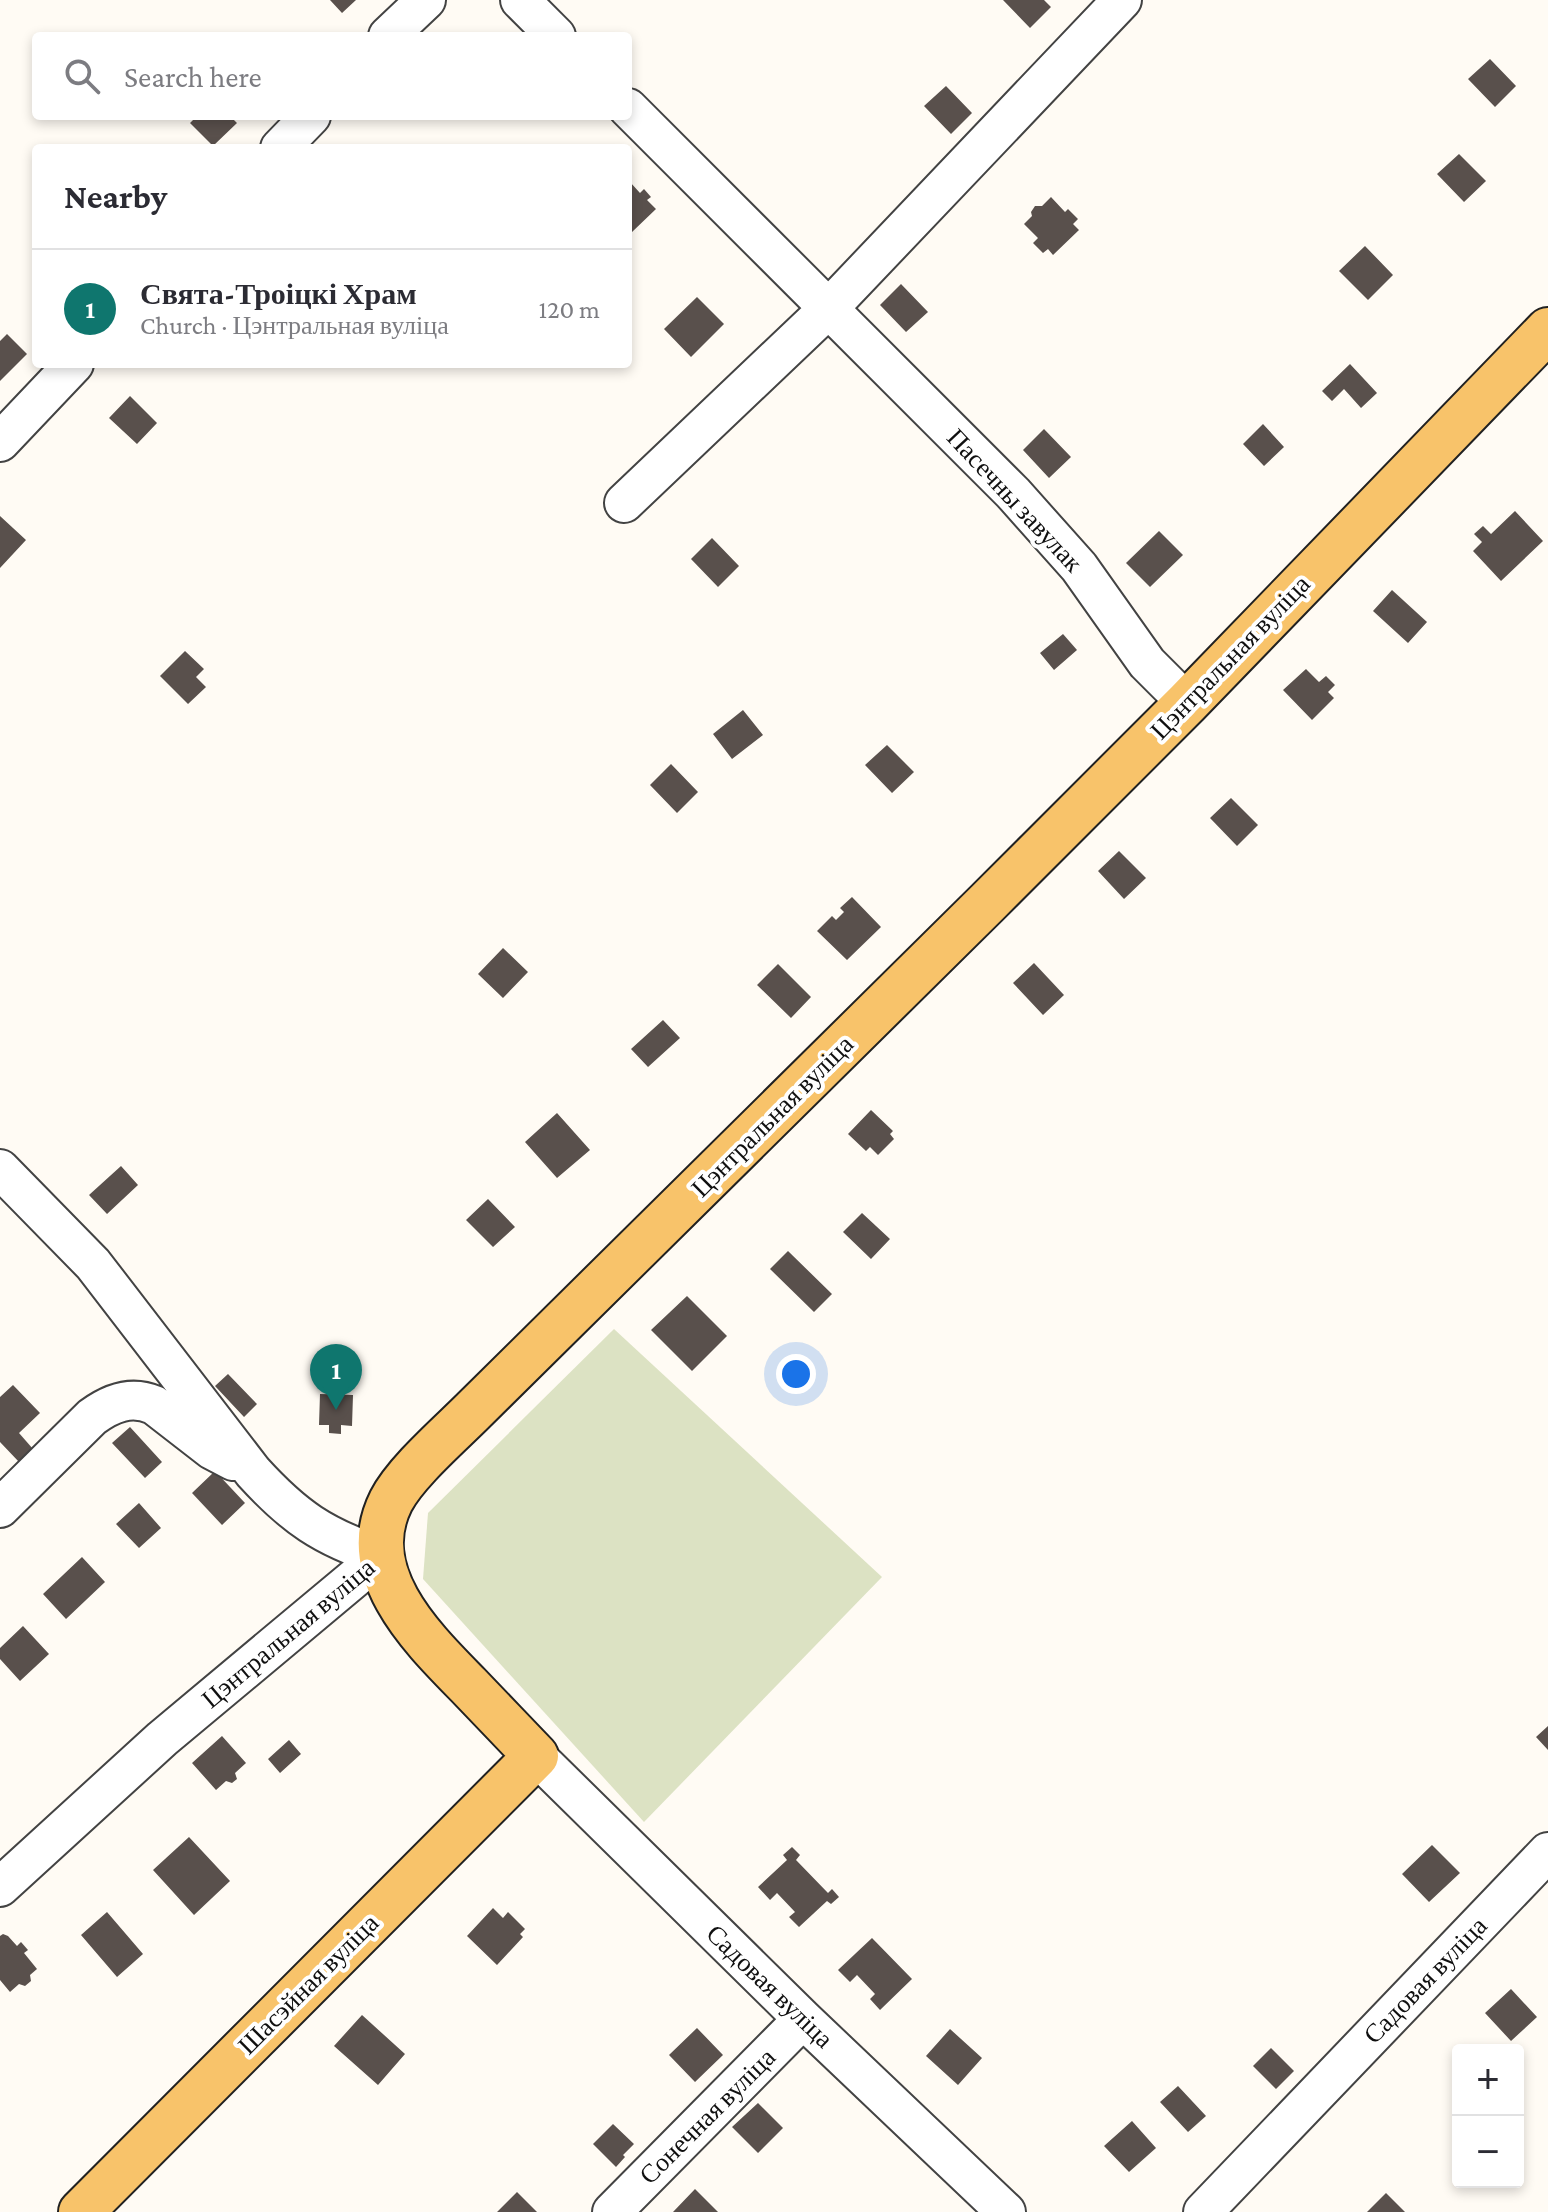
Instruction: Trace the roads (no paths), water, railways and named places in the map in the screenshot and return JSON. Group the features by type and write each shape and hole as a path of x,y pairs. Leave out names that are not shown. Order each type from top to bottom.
{"main road":[{"name":"Цэнтральная вуліца","path":"381,1556 381,1533 386,1512 405,1480 1187,703 1548,330"},
{"path":"381,1556 390,1587 416,1627 441,1658 536,1756"},
{"name":"Шасэйная вуліца","path":"81,2212 536,1756"}],"street":[{"path":"392,32 426,0"},
{"path":"520,0 552,32"},
{"path":"624,503 829,308 1122,0"},
{"name":"Пасечны завулак","path":"632,112 1013,493 1079,567 1147,663 1187,703"},
{"path":"284,144 307,120"},
{"path":"0,442 70,368"},
{"path":"0,1169 93,1264 275,1497 308,1524 344,1543 381,1556"},
{"path":"0,1508 92,1417 122,1402 145,1401 154,1405 212,1450 253,1472"},
{"name":"Цэнтральная вуліца","path":"0,1887 162,1739 381,1556"},
{"name":"Садовая вуліца","path":"536,1756 803,2019 1006,2212"},
{"name":"Садовая вуліца","path":"1203,2212 1548,1852"},
{"name":"Сонечная вуліца","path":"612,2212 803,2019"}],"place":[{"name":"Свята-Троіцкі Храм","path":"336,1410"}]}
